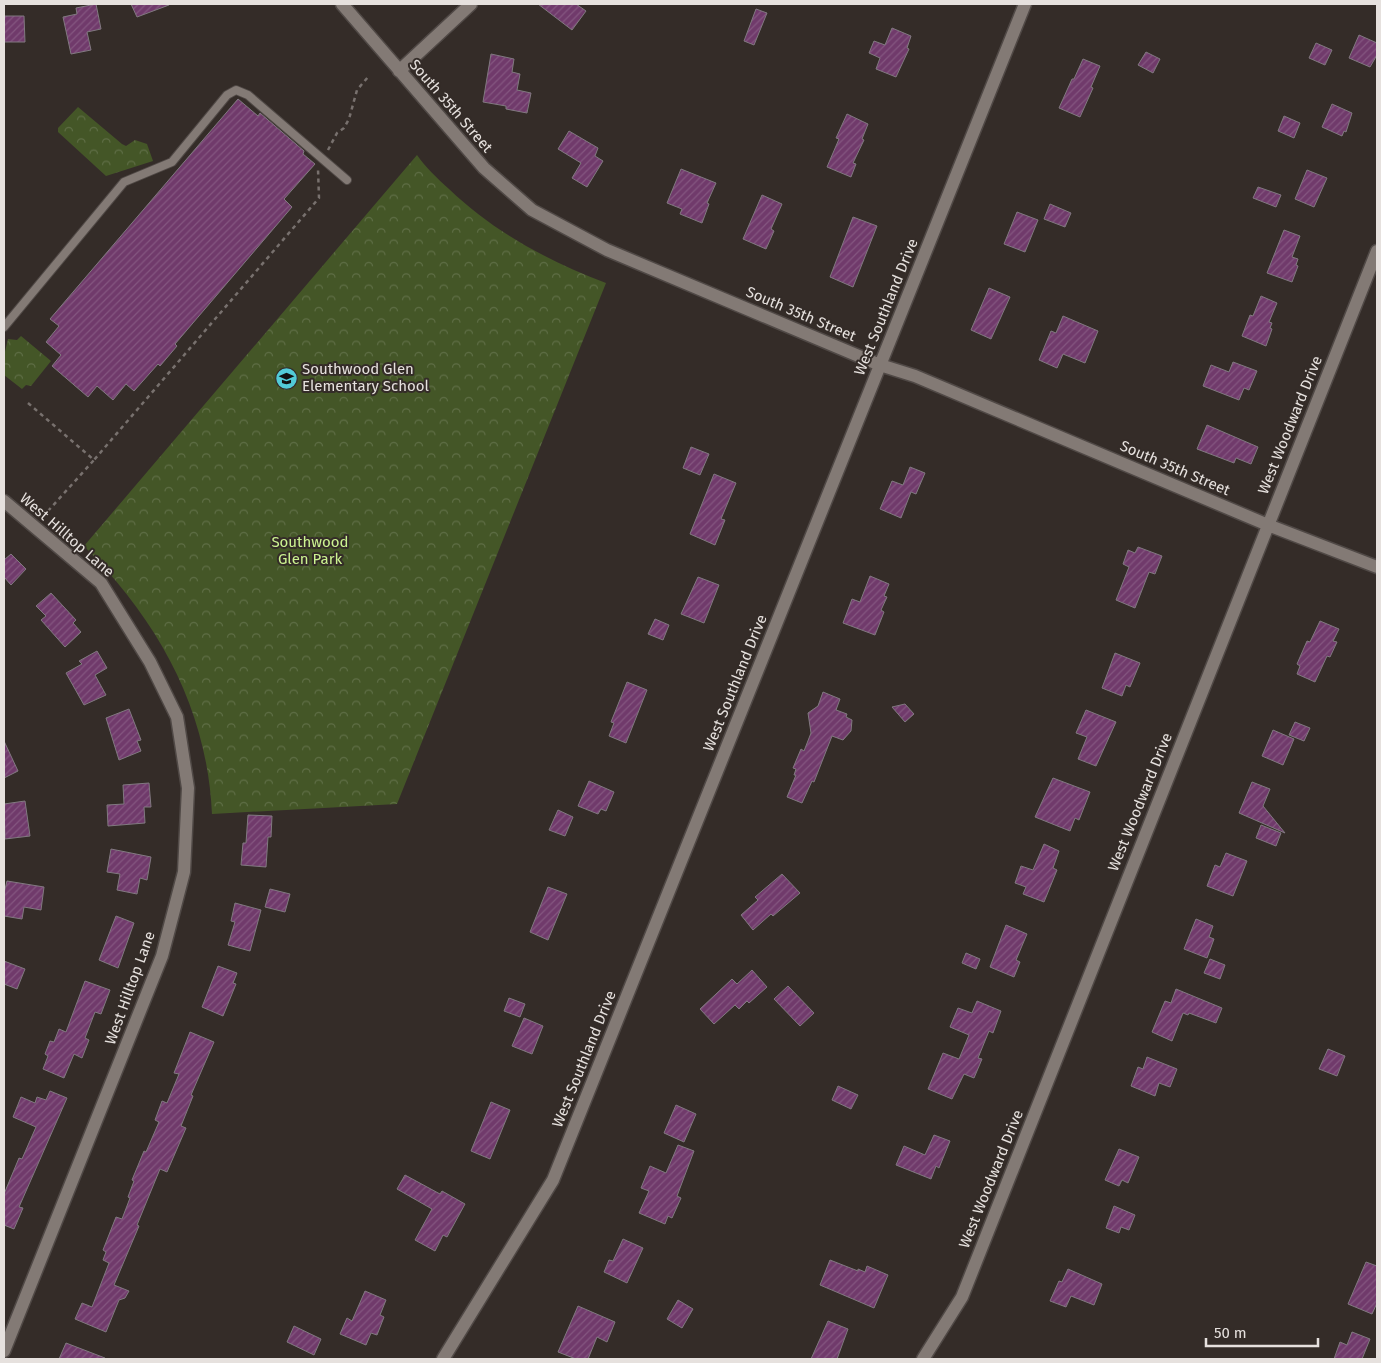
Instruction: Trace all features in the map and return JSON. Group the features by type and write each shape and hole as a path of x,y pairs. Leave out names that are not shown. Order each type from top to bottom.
{"street":[{"name":"South 35th Street","path":"342,4 484,168 532,210 607,250 880,365 924,380 1268,525 1377,567"},
{"path":"399,71 471,4"},
{"name":"West Southland Drive","path":"444,1359 553,1180 1025,4"},
{"name":"West Woodward Drive","path":"923,1359 962,1297 1377,251"},
{"name":"West Hilltop Lane","path":"4,501 101,583 150,662 177,718 188,788 184,872 162,956 4,1351"}],"lane":[{"path":"4,327 124,182 172,162 227,95 236,90 248,95 347,180"}],"path":[{"path":"337,133 344,128 349,119 357,90 368,77"},
{"path":"48,511 94,460 318,198 318,169 316,161"},
{"path":"28,404 94,460"}],"green space":[{"path":"78,107 122,144 126,146 135,140 147,144 153,161 106,176 58,132 58,128"},
{"name":"Southwood Glen Park","path":"417,155 432,173 466,204 503,232 563,265 606,283 397,804 212,814 208,775 200,738 189,702 174,668 135,604 84,546"},
{"path":"21,336 51,361 31,386 26,385 22,389 4,375 4,356 8,339 17,340"}],"building":[{"path":"96,4 101,29 87,32 91,50 71,54 63,17 77,14 76,8"},
{"path":"131,4 169,4 169,5 137,17"},
{"path":"538,4 576,4 586,11 572,30"},
{"path":"756,9 767,13 754,45 744,41"},
{"path":"4,16 24,16 25,42 4,42"},
{"path":"892,28 911,36 907,48 909,49 896,77 876,69 880,58 869,53 874,41 885,45"},
{"path":"1359,35 1377,43 1377,55 1370,67 1349,58"},
{"path":"1316,43 1332,50 1325,65 1309,58"},
{"path":"1146,52 1160,59 1153,73 1138,65"},
{"path":"491,54 514,59 512,72 520,74 517,90 531,93 527,113 506,109 506,106 483,102"},
{"path":"1083,59 1100,66 1091,87 1093,88 1080,117 1059,108"},
{"path":"238,99 258,116 260,113 304,151 303,154 315,164 284,199 292,207 175,344 177,346 160,366 158,364 134,391 126,384 113,400 97,386 88,397 52,366 61,355 46,342 59,326 50,319"},
{"path":"1332,104 1352,113 1346,132 1344,131 1342,136 1322,127"},
{"path":"847,114 868,124 862,139 864,140 853,163 856,164 851,177 827,167 839,139 836,138"},
{"path":"1284,116 1300,123 1294,138 1278,131"},
{"path":"569,131 598,148 595,156 603,161 587,187 572,178 581,163 558,149"},
{"path":"681,169 716,183 707,203 709,204 702,223 680,214 682,209 667,203"},
{"path":"1307,170 1327,178 1314,207 1295,199"},
{"path":"1258,187 1281,195 1276,207 1253,198"},
{"path":"762,195 782,204 771,229 774,231 766,249 743,239"},
{"path":"1050,204 1071,213 1065,227 1044,219"},
{"path":"1017,212 1038,220 1025,252 1004,244"},
{"path":"853,217 877,226 853,287 830,277"},
{"path":"1284,230 1300,236 1292,257 1298,259 1296,265 1298,266 1292,282 1267,273"},
{"path":"989,288 1010,297 991,339 971,330"},
{"path":"1261,296 1277,303 1269,322 1272,323 1270,328 1272,329 1266,346 1242,336 1250,315 1253,316"},
{"path":"1063,316 1098,331 1085,363 1063,354 1057,368 1039,360 1051,331 1056,333"},
{"path":"1233,362 1257,371 1249,390 1244,388 1239,400 1203,386 1211,365 1229,372"},
{"path":"1207,425 1258,447 1251,464 1236,458 1234,463 1197,449"},
{"path":"691,447 709,454 700,475 683,468"},
{"path":"910,467 925,473 916,494 911,492 901,518 880,509 892,481 903,485"},
{"path":"714,474 736,483 721,519 725,520 715,545 690,534"},
{"path":"1138,547 1162,556 1155,574 1149,572 1135,608 1116,600 1129,567 1123,564 1128,550 1135,553"},
{"path":"11,554 26,569 11,585 4,577 4,560"},
{"path":"870,576 889,584 884,596 887,597 881,610 884,612 875,635 843,623 852,599 860,602"},
{"path":"698,577 719,585 704,623 681,614"},
{"path":"51,593 76,620 73,623 81,632 65,647 41,620 46,616 36,606"},
{"path":"655,619 669,625 663,640 648,634"},
{"path":"1320,621 1339,629 1333,641 1337,642 1330,657 1327,656 1315,682 1297,674 1300,666 1297,664 1307,641 1310,642"},
{"path":"97,651 107,668 95,675 106,695 84,705 66,673 82,664 79,661"},
{"path":"1115,653 1140,663 1130,687 1126,685 1122,696 1102,688"},
{"path":"627,682 647,690 626,743 609,736 614,723 611,722"},
{"path":"823,692 840,699 836,710 847,714 846,717 852,720 851,731 843,740 832,736 814,782 812,781 802,803 787,797 796,775 794,775 796,769 793,768 801,749 804,751 811,733 808,713 818,706"},
{"path":"905,704 914,714 905,722 892,707"},
{"path":"129,709 141,740 137,741 141,751 119,760 106,718"},
{"path":"1086,710 1116,722 1096,766 1078,759 1087,737 1076,733"},
{"path":"1295,722 1310,728 1304,741 1289,735"},
{"path":"1273,730 1294,739 1283,765 1262,756"},
{"path":"4,741 18,771 4,778"},
{"path":"1053,778 1090,792 1079,820 1075,818 1070,831 1035,817"},
{"path":"589,781 614,792 606,811 601,809 598,814 578,806"},
{"path":"1252,782 1270,789 1263,806 1285,833 1239,813"},
{"path":"149,783 151,807 144,807 145,823 108,826 107,805 124,804 123,785"},
{"path":"25,801 30,836 5,839 4,804"},
{"path":"558,810 573,817 565,836 549,830"},
{"path":"248,815 272,816 271,837 268,837 266,867 241,865 243,843 246,843"},
{"path":"1261,825 1281,833 1276,846 1256,838"},
{"path":"1044,844 1059,851 1053,868 1057,870 1044,902 1023,894 1026,887 1015,883 1021,866 1033,870"},
{"path":"111,849 151,857 147,880 140,878 137,894 117,890 120,874 107,872"},
{"path":"1226,853 1247,861 1233,896 1207,886 1215,865 1220,867"},
{"path":"782,874 800,893 753,930 741,915 758,900 755,897"},
{"path":"7,881 44,887 41,910 24,907 22,919 4,916 4,893"},
{"path":"548,887 567,894 548,940 530,932"},
{"path":"270,889 290,894 285,912 265,907"},
{"path":"235,903 261,910 250,951 228,945 235,922 231,921"},
{"path":"116,916 134,923 118,968 99,960"},
{"path":"1196,919 1213,926 1209,937 1214,939 1207,958 1184,949"},
{"path":"1006,925 1027,934 1016,960 1020,962 1014,977 990,967"},
{"path":"966,953 980,959 976,969 962,963"},
{"path":"1210,959 1225,965 1220,979 1204,973"},
{"path":"4,961 25,969 17,989 4,984"},
{"path":"218,966 237,973 233,983 236,984 223,1016 202,1007"},
{"path":"752,970 767,987 739,1009 735,1005 714,1024 700,1009 732,979 737,984"},
{"path":"85,981 110,990 101,1014 95,1012 85,1038 89,1040 82,1058 74,1054 64,1078 43,1069 48,1056 45,1054 50,1041 54,1042 59,1029 66,1032"},
{"path":"788,986 814,1013 800,1026 774,999"},
{"path":"1176,989 1222,1008 1216,1023 1189,1013 1188,1015 1183,1013 1172,1041 1152,1032 1165,1001 1171,1003"},
{"path":"509,998 525,1004 520,1017 504,1011"},
{"path":"977,1001 1001,1011 993,1033 989,1031 978,1058 982,1059 974,1078 964,1074 952,1099 928,1089 943,1053 959,1059 969,1035 950,1027 958,1008 972,1013"},
{"path":"524,1018 543,1026 532,1054 512,1046"},
{"path":"190,1032 214,1042 191,1095 193,1096 181,1126 186,1128 167,1172 160,1169 114,1285 129,1291 125,1298 119,1300 106,1332 75,1319 82,1303 92,1307 109,1263 103,1260 106,1252 103,1250 116,1217 122,1219 130,1198 128,1197 134,1181 132,1180 159,1122 155,1120 162,1101 167,1103 179,1074 174,1073"},
{"path":"1328,1049 1345,1056 1337,1076 1319,1069"},
{"path":"1147,1057 1177,1069 1170,1087 1159,1083 1155,1096 1131,1086 1138,1067 1143,1069"},
{"path":"838,1086 858,1095 851,1109 832,1100"},
{"path":"50,1091 67,1098 19,1207 23,1208 14,1229 4,1225 4,1194 19,1158 22,1159 36,1127 13,1117 21,1097 35,1103 37,1097 46,1100"},
{"path":"491,1102 510,1110 490,1159 471,1151"},
{"path":"676,1105 696,1114 684,1142 664,1133"},
{"path":"934,1135 950,1141 939,1168 936,1166 931,1179 896,1165 904,1146 925,1155"},
{"path":"678,1145 694,1151 677,1196 681,1198 672,1218 668,1216 665,1224 639,1213 649,1191 641,1188 650,1166 666,1173"},
{"path":"1119,1149 1139,1157 1128,1183 1122,1180 1119,1186 1105,1180"},
{"path":"405,1175 440,1194 442,1191 465,1204 447,1237 443,1235 435,1251 415,1240 432,1209 397,1189"},
{"path":"1114,1206 1135,1215 1129,1230 1121,1227 1119,1233 1106,1228"},
{"path":"623,1239 643,1248 627,1283 604,1272 609,1260 613,1261"},
{"path":"830,1260 858,1271 858,1269 865,1272 867,1266 888,1275 874,1308 820,1285"},
{"path":"1366,1262 1377,1266 1377,1303 1372,1314 1348,1304"},
{"path":"1068,1269 1102,1284 1094,1305 1071,1296 1066,1307 1050,1301 1059,1281 1062,1282"},
{"path":"365,1291 386,1300 380,1315 384,1317 377,1335 371,1333 366,1345 340,1334 347,1318 352,1321"},
{"path":"678,1300 693,1309 682,1328 667,1319"},
{"path":"578,1306 615,1322 607,1342 597,1337 588,1359 576,1359 558,1352"},
{"path":"828,1321 848,1329 837,1359 811,1359"},
{"path":"294,1326 321,1339 314,1355 287,1342"},
{"path":"1352,1332 1370,1339 1362,1359 1334,1359 1340,1342 1347,1345"},
{"path":"66,1343 105,1358 105,1359 59,1359"}],"place":[{"name":"Southwood Glen Elementary School","path":"286,378"}]}
